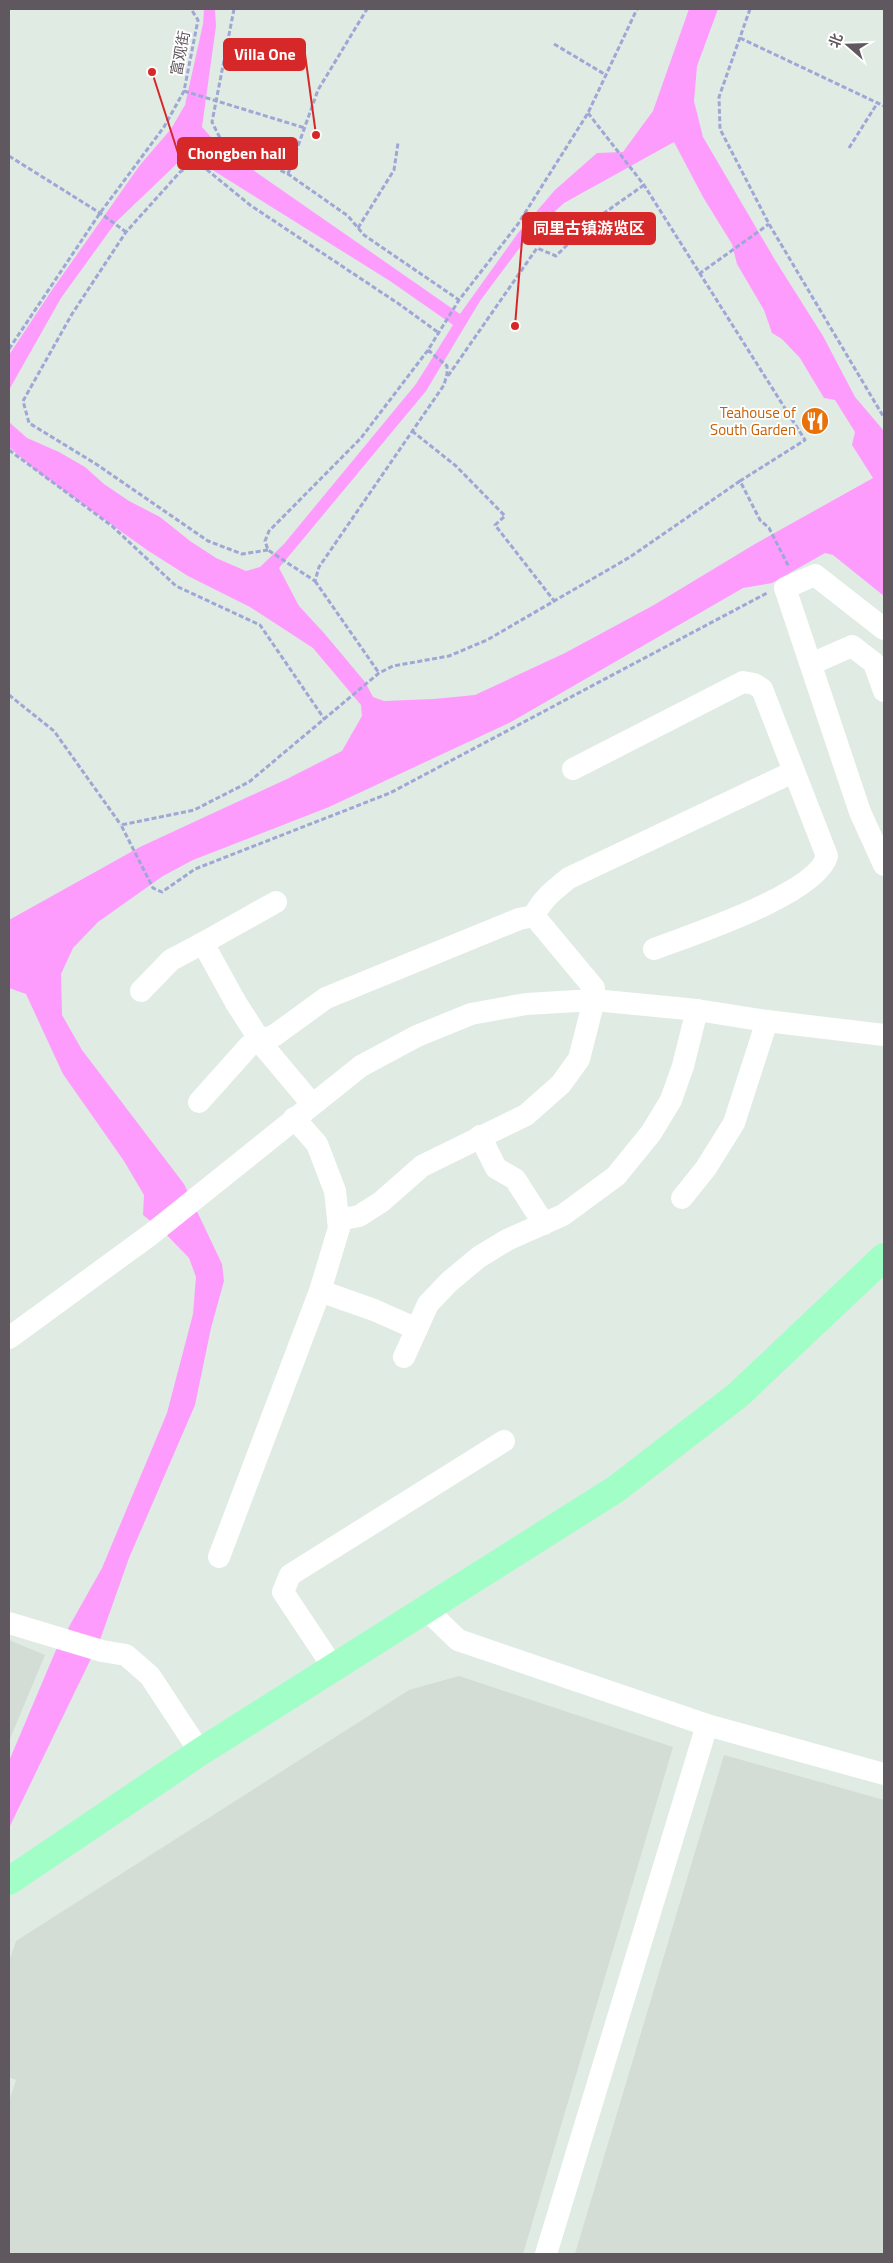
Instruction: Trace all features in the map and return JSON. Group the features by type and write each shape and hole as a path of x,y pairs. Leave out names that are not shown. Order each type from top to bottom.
{"main road":[{"path":"9,1881 200,1752 616,1489 738,1395 884,1257"}],"street":[{"path":"884,629 816,575 785,588 860,812 884,865"},
{"path":"810,664 852,646 874,662 884,687"},
{"path":"573,770 743,682 754,684 762,689 827,856 825,864 804,884 759,907 654,949"},
{"path":"534,916 538,906 569,878 793,772"},
{"path":"141,991 171,960 276,902"},
{"path":"338,1220 359,1216 381,1202 422,1166 526,1114 561,1084 579,1059 594,1000 594,988 534,916"},
{"path":"199,1102 249,1046 275,1035 326,998 519,919 534,916"},
{"path":"204,943 236,1003 260,1041 312,1104"},
{"path":"9,1338 150,1235 361,1066 417,1036 471,1014 526,1004 594,1000 697,1010 884,1035"},
{"path":"404,1357 428,1304 449,1282 479,1258 507,1240 563,1215 616,1176 651,1132 671,1100 683,1066 697,1010"},
{"path":"682,1198 706,1168 734,1123 768,1021"},
{"path":"219,1558 320,1291 339,1228 335,1191 317,1144 294,1118"},
{"path":"480,1136 496,1168 515,1179 544,1224"},
{"path":"320,1291 374,1310 417,1329"},
{"path":"333,1667 283,1592 290,1575 504,1441"},
{"path":"425,1608 458,1640 707,1725 884,1774"},
{"path":"9,1623 102,1651 126,1655 150,1676 200,1752"},
{"path":"546,2254 707,1725"}],"path":[{"name":"富观街","path":"9,349 100,213 164,127 184,91 198,20 191,9"},
{"path":"234,9 212,122 222,142 288,174 348,216 364,235 460,300"},
{"path":"288,174 318,90 367,9"},
{"path":"379,673 316,581 268,550 264,541 269,531 361,438 428,350 460,300 518,224 588,113 637,9"},
{"path":"750,9 719,97 720,129 769,224 884,415"},
{"path":"740,38 884,106"},
{"path":"554,44 606,75"},
{"path":"184,91 305,128"},
{"path":"849,148 878,102"},
{"path":"121,825 194,810 249,782 379,673 393,666 456,653 486,640 555,602 630,557 804,440 644,185 632,167 588,113"},
{"path":"206,169 222,142"},
{"path":"358,228 394,170 398,143"},
{"path":"9,156 100,213 126,232"},
{"path":"268,550 242,554 208,542 96,464 29,423 23,401 72,314 126,232 180,172 189,166 206,169 250,205 399,304 438,334"},
{"path":"446,379 537,248 556,256 587,225 644,185"},
{"path":"699,274 769,224"},
{"path":"316,581 319,567 444,385 448,374 446,366 428,350"},
{"path":"412,431 456,466 505,516 495,525 555,602"},
{"path":"9,450 112,526 176,586 260,625 325,720"},
{"path":"740,482 760,520 769,528 793,573"},
{"path":"9,695 54,731 121,825 154,888 162,892 195,869 390,793 770,591"}],"shaded area":[{"path":"204,9 215,9 216,26 202,127 220,147 460,314 518,233 555,190 597,153 623,152 653,111 689,9 718,9 697,66 694,101 703,137 775,260 823,336 855,397 884,431 884,596 833,555 825,553 772,583 743,588 511,722 329,807 193,860 163,876 98,922 73,948 61,974 62,1015 82,1050 184,1184 222,1264 224,1281 211,1328 195,1405 129,1558 100,1640 9,1828 9,1761 56,1650 102,1568 167,1413 193,1314 196,1277 189,1258 163,1231 143,1215 144,1195 124,1161 63,1074 26,994 9,988 9,920 140,847 287,779 342,751 362,716 361,705 313,648 250,607 188,576 147,550 34,469 9,447 9,422 27,438 59,452 85,467 104,484 129,501 160,517 190,541 216,558 246,571 260,567 284,544 416,384 453,325 390,281 187,154 116,222 61,298 9,390 9,355 140,165 171,129 185,105 203,24","holes":["674,142 703,197 732,244 737,264 764,310 772,333 782,339 800,358 824,398 835,400 855,432 852,445 873,478 755,544 654,605 565,653 475,695 384,701 373,697 365,682 299,606 279,568 426,391 480,301 527,238 564,203"]},
{"path":"9,1640 45,1655 9,1741"},
{"path":"459,1676 673,1747 523,2254 9,2254 9,2102 16,2080 9,2077 9,1962 16,1941 409,1690"},
{"path":"724,1755 884,1800 884,2254 575,2254"}],"place":[{"name":"Chongben hall","path":"152,72"},
{"name":"Villa One","path":"316,135"},
{"name":"同里古镇游览区","path":"515,326"},
{"name":"Teahouse of South Garden","path":"815,421"}]}
